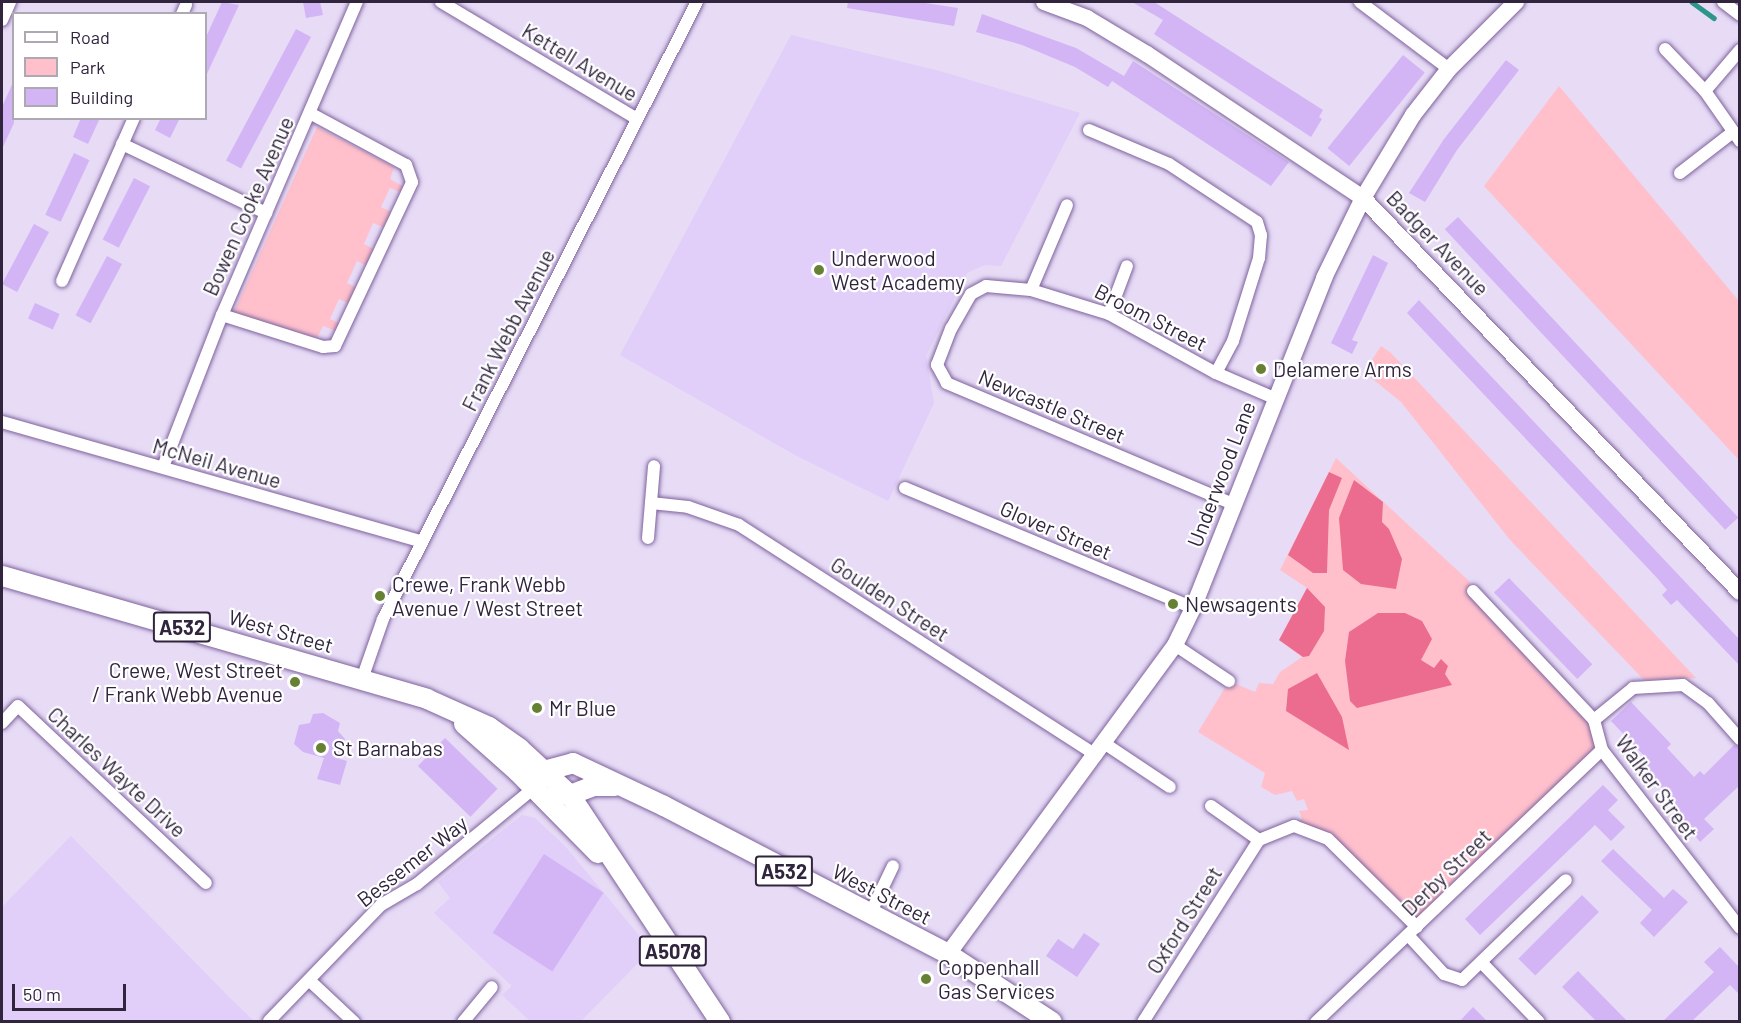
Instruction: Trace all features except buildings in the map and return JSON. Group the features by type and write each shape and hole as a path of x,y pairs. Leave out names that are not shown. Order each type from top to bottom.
{"main road":[{"name":"West Street","path":"2,576 362,679 441,706 489,727 570,795"},
{"name":"West Street","path":"441,706 534,789 556,812"},
{"name":"West Street","path":"544,771 573,764 621,786 948,954 1052,1022"},
{"path":"534,789 544,771"},
{"name":"West Street","path":"534,789 570,795 592,786 621,786"},
{"name":"A5078","path":"570,795 720,1022"},
{"name":"A5078","path":"556,812 626,880"}],"street":[{"path":"2,20 10,2"},
{"name":"Bowen Cooke Avenue","path":"163,467 222,315 357,2"},
{"name":"Kettell Avenue","path":"441,2 637,119"},
{"name":"Frank Webb Avenue","path":"362,679 383,619 697,2"},
{"name":"Badger Avenue","path":"1044,2 1087,18 1147,54 1363,198 1740,592"},
{"path":"1359,2 1449,69"},
{"name":"Underwood Lane","path":"948,954 1175,645 1193,608 1323,278 1363,198 1413,116 1449,69 1516,2"},
{"path":"1723,2 1740,15"},
{"path":"1665,49 1705,91 1736,137 1680,173"},
{"path":"1705,91 1740,50"},
{"name":"Bowen Cooke Avenue","path":"222,315 323,347 335,346 412,182 406,165 310,112"},
{"path":"62,281 133,120"},
{"path":"1089,130 1169,164 1257,222 1261,235 1259,258 1233,341 1216,373"},
{"path":"122,144 266,213"},
{"path":"1031,290 1067,205"},
{"path":"1109,314 1127,266"},
{"name":"Broom Street","path":"971,294 986,286 1031,290 1109,314 1216,373 1274,398"},
{"name":"Newcastle Street","path":"971,294 951,329 937,365 947,383 1233,504"},
{"name":"McNeil Avenue","path":"2,422 422,542"},
{"path":"648,538 654,466"},
{"name":"Glover Street","path":"905,488 1193,608"},
{"name":"Goulden Street","path":"651,503 688,507 739,525 1100,749 1170,787"},
{"name":"Walker Street","path":"1473,591 1593,720 1602,750 1740,928"},
{"path":"1175,645 1229,681"},
{"path":"1593,720 1633,688 1683,685 1708,704 1740,739"},
{"name":"Charles Wayte Drive","path":"2,723 18,706 206,883"},
{"name":"Derby Street","path":"1316,1022 1602,750"},
{"name":"Bessemer Way","path":"269,1021 381,905 417,884 534,789"},
{"path":"1210,806 1259,840 1294,826 1328,839 1413,931 1444,974 1462,980 1566,880"},
{"name":"Oxford Street","path":"1143,1022 1259,840"},
{"path":"870,914 893,866"},
{"path":"1481,962 1539,1022"},
{"path":"309,980 354,1022"},
{"path":"463,1022 492,987"}],"shaded area":[{"name":"Underwood West Academy","path":"791,35 940,71 1080,113 1001,266 985,265 967,273 926,356 934,403 888,501 795,455 620,355"},
{"path":"1329,472 1342,478 1329,510 1327,573 1313,573 1288,555"},
{"path":"1354,480 1383,502 1382,522 1389,529 1402,559 1396,589 1361,584 1343,570 1339,518"},
{"path":"1307,588 1325,607 1324,631 1309,656 1303,657 1279,640"},
{"path":"1378,613 1405,613 1422,621 1432,639 1421,660 1434,668 1441,659 1448,666 1445,674 1452,685 1357,708 1350,701 1345,661 1349,632"},
{"path":"1317,673 1342,717 1349,750 1286,711 1288,689"},
{"path":"522,815 535,818 565,846 651,950 581,1021 530,1021 502,995 512,986 434,913 450,898 438,882"},
{"path":"71,836 254,1021 2,1021 2,907"}],"green space":[{"path":"1559,86 1739,301 1739,460 1484,186"},
{"path":"317,127 394,167 390,179 404,187 402,193 390,188 381,207 393,213 385,228 373,223 364,244 376,250 369,267 357,261 347,283 359,289 352,305 339,299 330,319 343,325 339,332 323,326 317,338 233,314"},
{"path":"1381,346 1391,353 1696,678 1644,680 1510,540 1401,402 1364,372"},
{"path":"1336,458 1469,581 1473,591 1594,720 1602,750 1417,927 1328,839 1294,826 1302,818 1299,811 1308,810 1304,799 1297,801 1292,791 1275,795 1261,787 1265,773 1198,732 1229,681 1255,692 1259,683 1273,684 1280,672 1302,657 1279,640 1307,588 1280,570"}],"waterway":[{"path":"1692,2 1714,18"}],"place":[{"name":"Underwood West Academy","path":"819,270"},
{"name":"Delamere Arms","path":"1261,369"},
{"name":"Crewe, Frank Webb Avenue / West Street","path":"380,596"},
{"name":"Newsagents","path":"1173,604"},
{"name":"Crewe, West Street / Frank Webb Avenue","path":"295,682"},
{"name":"Mr Blue","path":"537,708"},
{"name":"St Barnabas","path":"321,748"},
{"name":"Coppenhall Gas Services","path":"926,979"}]}
